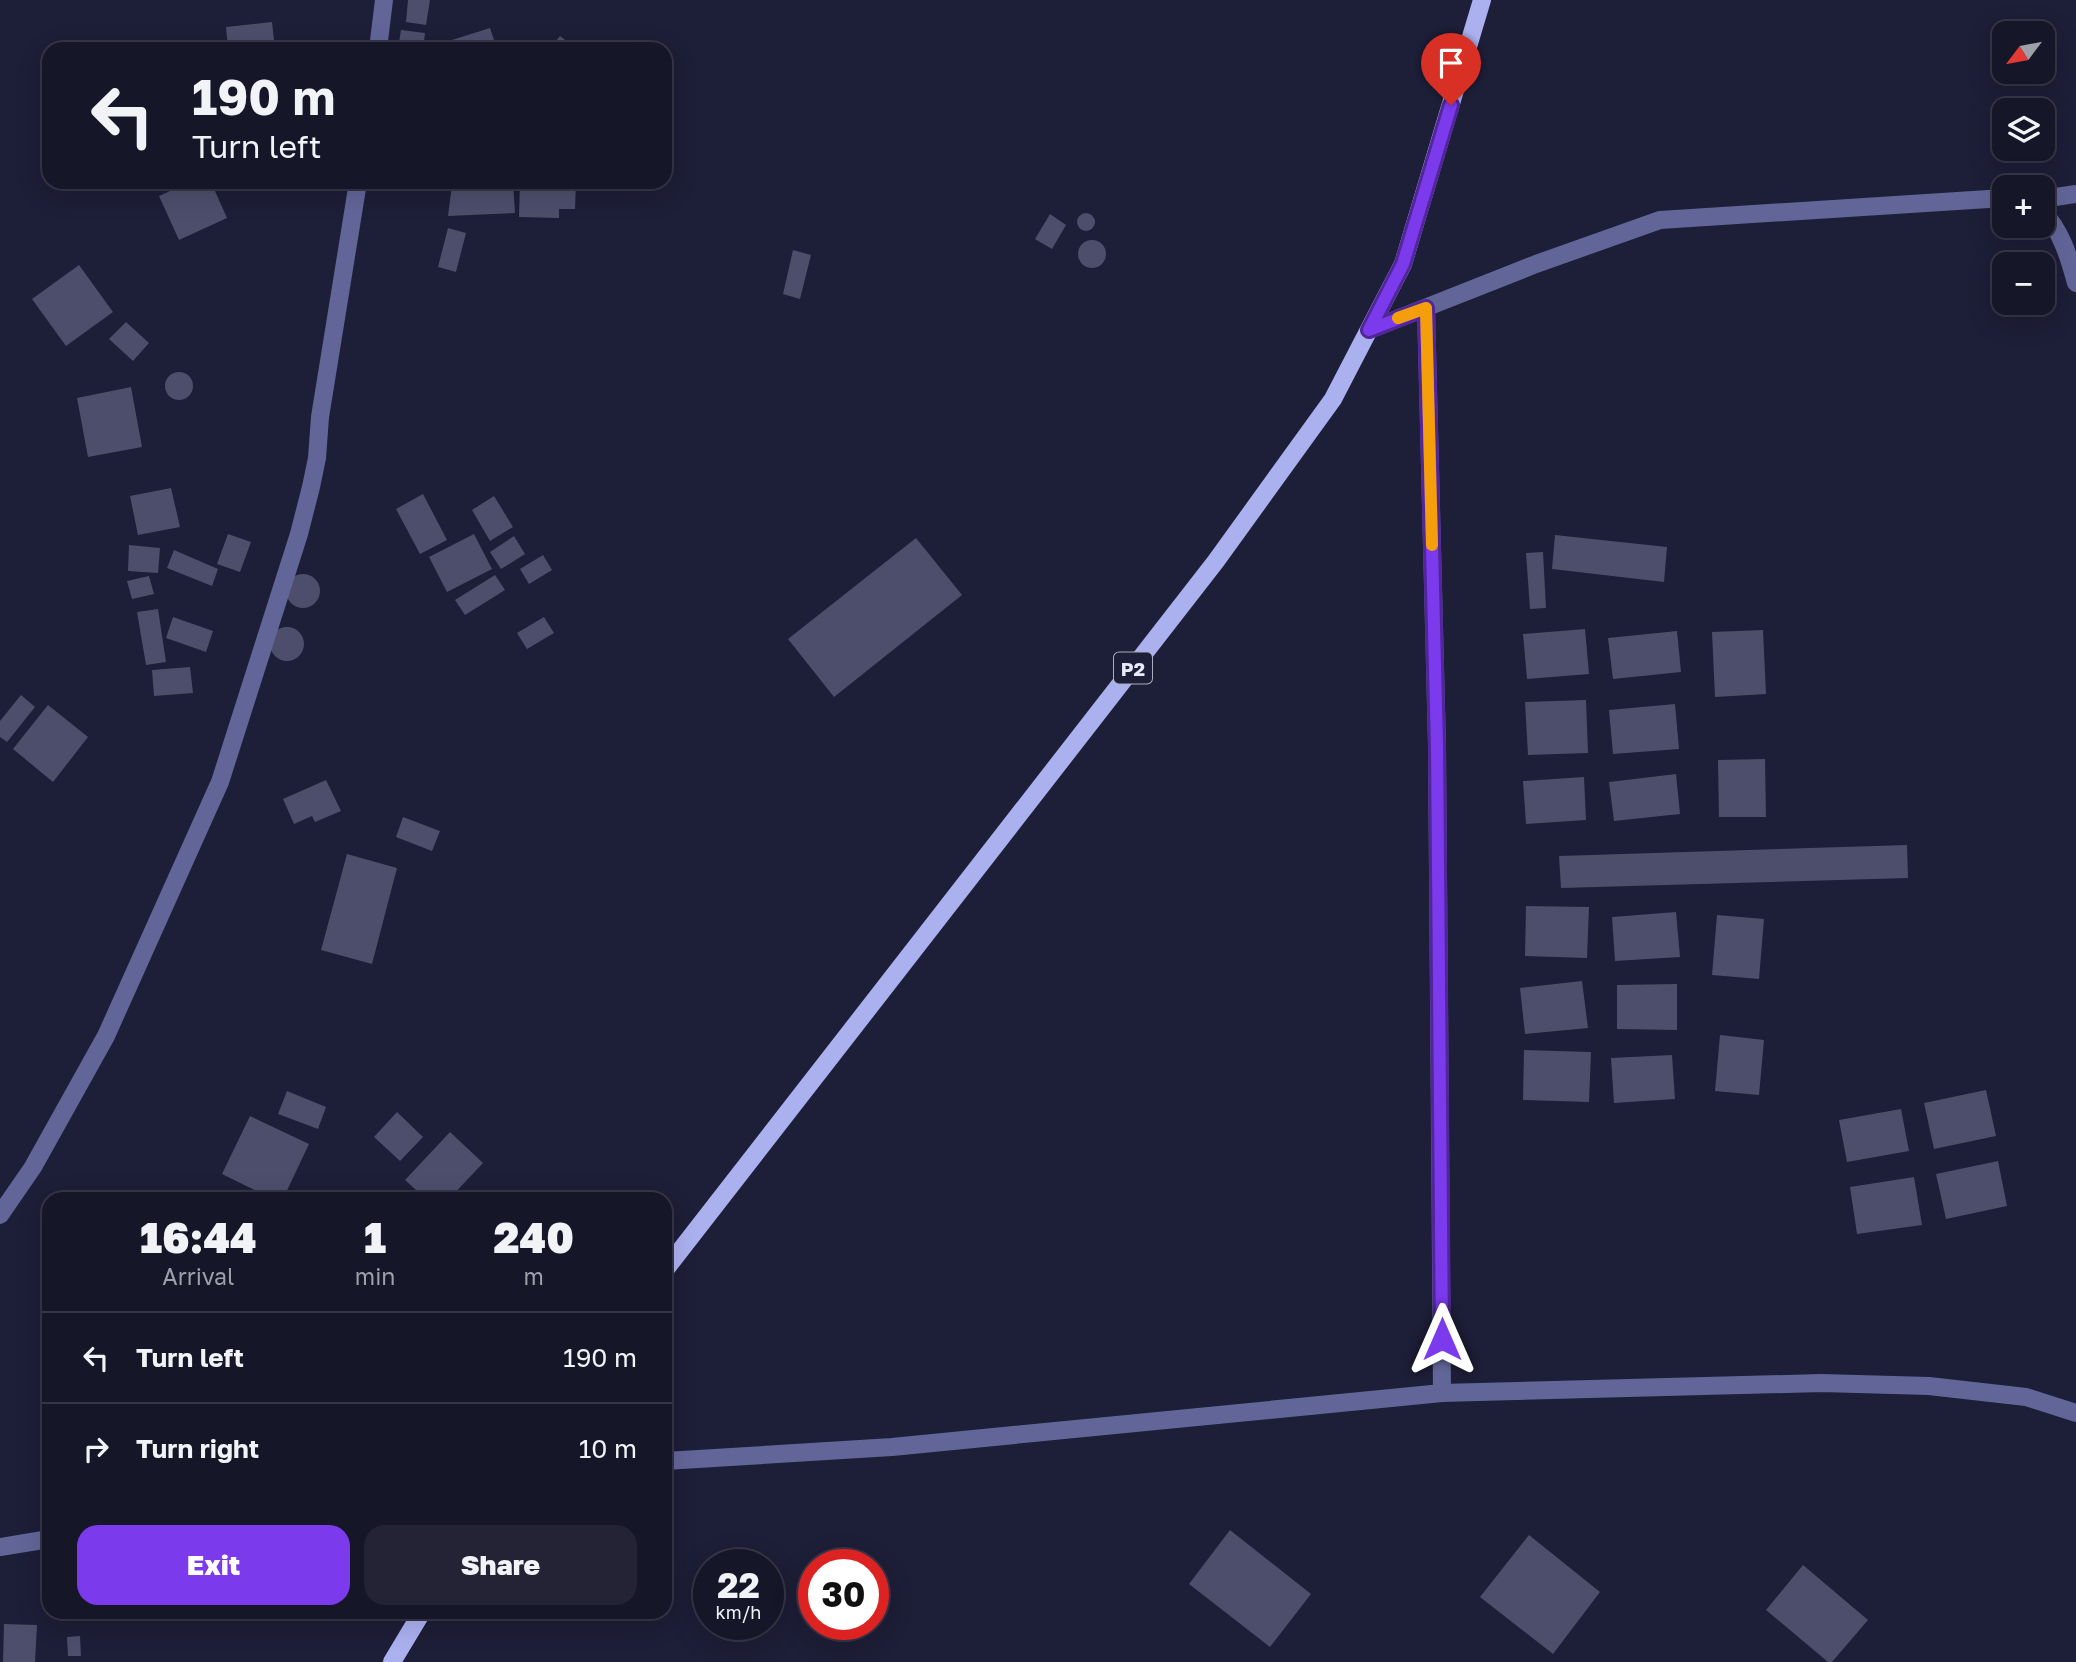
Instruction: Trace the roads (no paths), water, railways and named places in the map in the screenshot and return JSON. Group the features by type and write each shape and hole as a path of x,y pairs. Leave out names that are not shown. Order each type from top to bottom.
{"main road":[{"name":"P2","path":"672,1261 1216,561 1333,399 1403,264 1482,0"},
{"path":"392,1662 418,1619"}],"street":[{"path":"378,42 384,0"},
{"path":"0,1215 33,1167 106,1036 220,782 299,534 311,487 357,189"},
{"path":"2055,197 2076,194"},
{"path":"1369,330 1536,264 1660,220 1992,199"},
{"path":"2055,227 2076,283"},
{"path":"1426,308 1437,746 1442,1393"},
{"path":"672,1461 892,1447 1442,1393 1821,1384 1929,1386 2026,1397 2076,1413"},
{"path":"0,1547 42,1540"}]}
